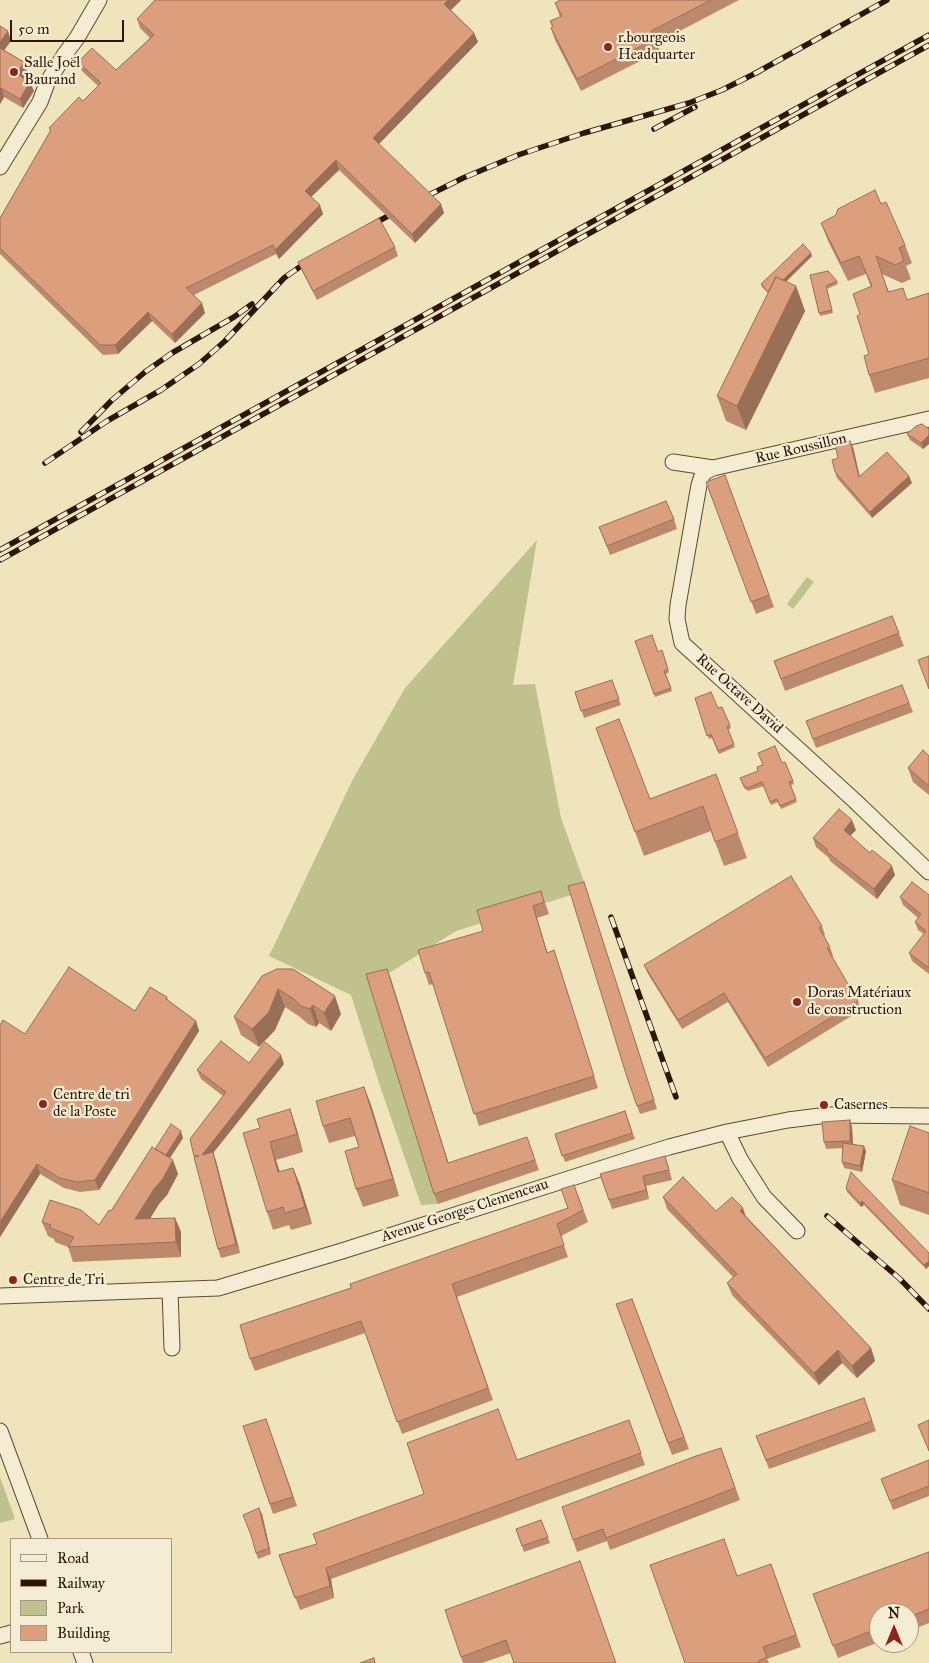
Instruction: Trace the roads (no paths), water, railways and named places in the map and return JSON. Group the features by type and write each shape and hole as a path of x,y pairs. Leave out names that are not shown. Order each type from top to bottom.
{"street":[{"path":"0,167 40,102 47,84 64,54 77,38 99,0"},
{"name":"Rue Roussillon","path":"673,462 713,468 929,419"},
{"name":"Rue Octave David","path":"713,468 703,473 699,485 678,605 677,620 682,643 856,801 929,872"},
{"name":"Avenue Georges Clemenceau","path":"0,1296 218,1288 670,1147 727,1132 788,1120 828,1115 929,1116"},
{"path":"727,1132 740,1158 764,1197 797,1231"},
{"path":"170,1290 172,1348"},
{"path":"0,1431 40,1538"}],"railway":[{"path":"754,74 887,0"},
{"path":"0,550 929,35"},
{"path":"0,560 929,45"},
{"path":"427,196 463,178 518,155 584,133 689,103 722,90 760,71"},
{"path":"654,129 695,107"},
{"path":"368,227 388,216"},
{"path":"45,463 107,421 161,390 199,364 225,341 284,278 311,259"},
{"path":"81,432 112,400 145,372 172,353 234,317 252,304"},
{"path":"611,917 676,1097"},
{"path":"827,1216 900,1279 929,1309"}],"place":[{"name":"r.bourgeois Headquarter","path":"608,47"},
{"name":"Salle Joël Baurand","path":"14,72"},
{"name":"Doras Matériaux de construction","path":"797,1002"},
{"name":"Centre de tri de la Poste","path":"43,1104"},
{"name":"Casernes","path":"824,1105"},
{"name":"Centre de Tri","path":"13,1280"}]}
